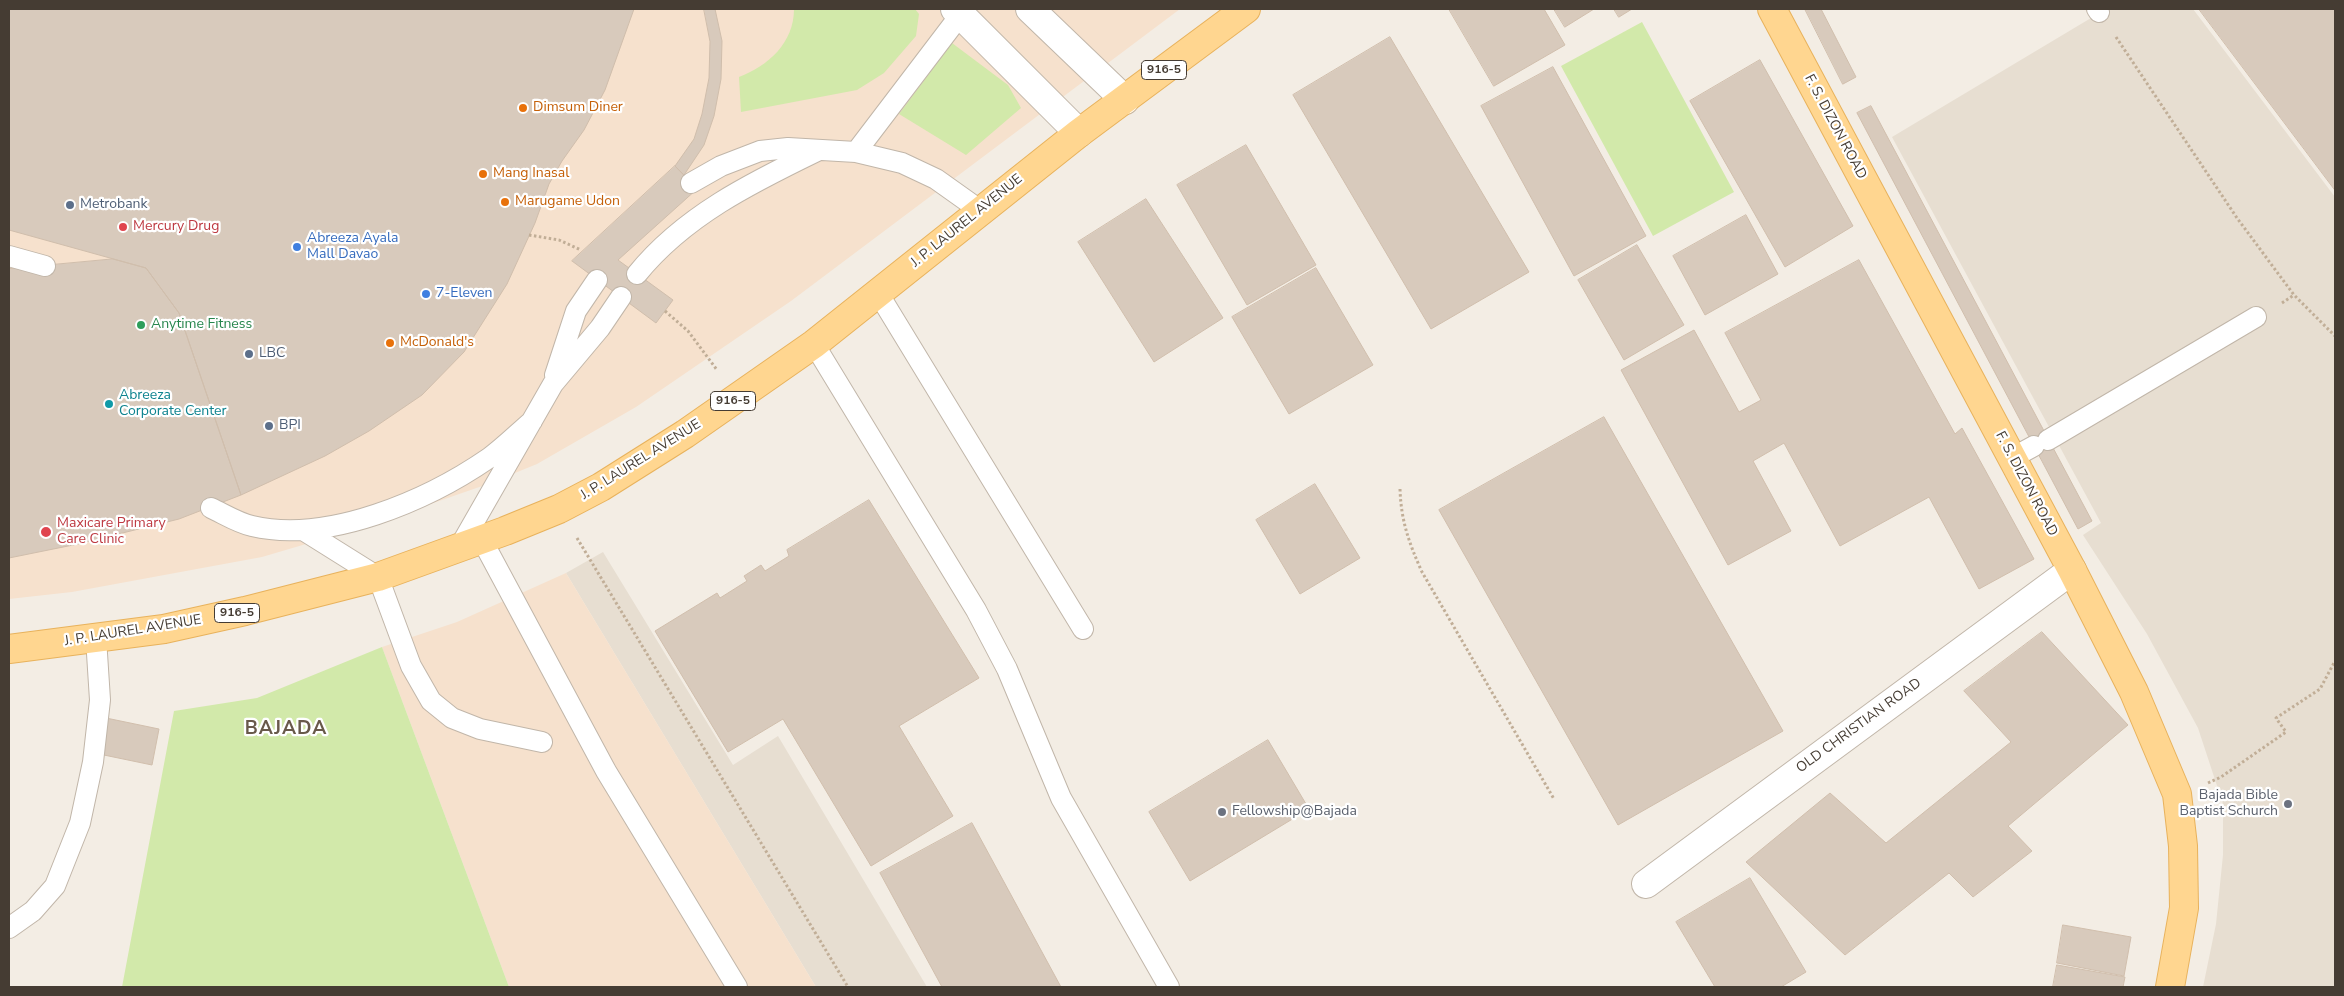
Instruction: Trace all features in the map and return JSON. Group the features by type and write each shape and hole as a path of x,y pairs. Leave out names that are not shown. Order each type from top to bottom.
{"main road":[{"name":"J. P. LAUREL AVENUE","path":"9,649 164,629 245,611 378,577 471,544 559,509 634,467 737,399 814,344 1079,133 1246,9"},
{"name":"F. S. DIZON ROAD","path":"1772,9 2031,448 2072,570 2134,692 2177,794 2183,846 2184,908 2170,987"}],"street":[{"path":"1030,9 1125,100"},
{"path":"958,12 1079,133"},
{"name":"OLD CHRISTIAN ROAD","path":"1646,884 2072,570"}],"lane":[{"path":"856,152 958,12"},
{"path":"691,183 721,166 760,151 788,148 856,152 902,164 928,176 981,211"},
{"path":"637,274 654,254 692,221 769,174 821,149"},
{"path":"9,256 45,266"},
{"path":"553,384 576,311 597,280"},
{"path":"878,293 1083,630"},
{"path":"621,297 600,328 553,384 532,421 471,544 737,987"},
{"path":"2031,448 2256,317"},
{"path":"814,344 976,610 1008,669 1061,798 1169,987"},
{"path":"211,508 252,526 303,530 344,524 422,495 460,476 491,457 532,421"},
{"path":"303,530 378,577 411,666 431,701 452,718 480,730 542,742"},
{"path":"9,928 33,911 55,886 80,823 93,762 100,700 96,638"}],"path":[{"path":"2098,10 2237,218 2294,295 2335,336"},
{"path":"529,235 559,240 581,250"},
{"path":"665,311 688,331 700,345 737,399"},
{"path":"1400,489 1401,516 1410,546 1422,572 1554,799"},
{"path":"559,509 848,987"},
{"path":"2177,794 2221,777 2286,732 2276,718 2320,689 2335,661"}],"shaded area":[{"path":"9,9 1180,9 791,301 636,407 537,464 488,484 367,526 262,557 72,592 9,599"},
{"path":"2085,9 2193,9 2335,197 2335,987 2203,987 2216,924 2223,855 2223,804 2198,728 2147,634 2083,535 2101,523 1892,137 2091,18"},
{"path":"603,552 733,765 778,736 927,987 816,987 566,573"},
{"path":"566,573 816,987 509,987 382,647 457,622"}],"green space":[{"path":"794,9 915,9 919,14 916,36 884,73 857,90 741,112 739,77 760,67 777,52 789,32 793,21"},
{"path":"1642,22 1734,192 1653,236 1561,66"},
{"path":"952,43 1008,85 1021,108 966,155 899,114"},
{"path":"382,647 509,987 122,987 174,711 257,698"}],"building":[{"name":"Abreeza Ayala Mall Davao","path":"9,9 634,9 605,90 584,130 562,161 549,184 535,223 507,284 464,352 422,395 369,431 325,456 241,495 179,313 146,268 9,230"},
{"path":"704,9 715,9 722,41 721,79 714,116 704,145 684,175 675,166 694,139 702,114 709,78 710,42"},
{"path":"1449,9 1544,9 1565,45 1494,86"},
{"path":"1554,9 1594,9 1565,27"},
{"path":"1614,9 1632,9 1619,17"},
{"path":"1805,9 1821,9 1856,77 1843,84"},
{"path":"2199,9 2335,9 2335,190"},
{"path":"1390,37 1529,272 1431,329 1293,95"},
{"path":"1760,60 1853,226 1785,267 1690,101"},
{"path":"1553,67 1646,236 1574,276 1481,106"},
{"path":"1871,106 2092,521 2078,529 1857,113"},
{"path":"1246,145 1316,265 1247,305 1177,185"},
{"path":"675,166 697,189 618,260 673,300 656,323 572,261"},
{"path":"1146,199 1223,318 1154,362 1078,242"},
{"path":"1746,215 1778,274 1705,315 1673,256"},
{"path":"1637,245 1684,325 1624,360 1578,280"},
{"name":"Abreeza Corporate Center","path":"113,259 146,268 179,313 241,495 179,519 78,544 9,558 9,269"},
{"path":"1859,260 1955,434 1962,428 2034,559 1979,589 1929,497 1840,546 1784,443 1753,461 1791,531 1728,565 1621,370 1694,330 1739,412 1761,400 1725,333"},
{"path":"1316,268 1373,365 1289,414 1232,317"},
{"path":"1604,417 1783,731 1618,825 1439,510"},
{"path":"1315,484 1360,558 1300,594 1256,520"},
{"path":"869,500 979,678 899,726 953,816 871,866 783,719 728,752 655,631 717,593 720,598 747,581 744,576 761,565 765,571 789,556 787,550"},
{"path":"2042,632 2128,725 2008,826 2032,851 1973,897 1949,873 1845,955 1746,862 1830,793 1886,843 2011,742 1964,691"},
{"path":"106,718 159,729 152,765 99,754"},
{"path":"1268,740 1309,809 1190,881 1149,812"},
{"path":"972,823 1061,987 942,987 880,873"},
{"path":"1750,878 1806,972 1781,987 1715,987 1676,922"},
{"path":"2063,925 2131,937 2124,976 2057,963"},
{"path":"2057,965 2125,977 2123,987 2053,987"}],"place":[{"name":"Dimsum Diner","path":"523,108"},
{"name":"Mang Inasal","path":"483,174"},
{"name":"Marugame Udon","path":"505,202"},
{"name":"Metrobank","path":"70,205"},
{"name":"Mercury Drug","path":"123,227"},
{"name":"Abreeza Ayala Mall Davao","path":"297,247"},
{"name":"7-Eleven","path":"426,294"},
{"name":"Anytime Fitness","path":"141,325"},
{"name":"McDonald's","path":"390,343"},
{"name":"LBC","path":"249,354"},
{"name":"Abreeza Corporate Center","path":"109,404"},
{"name":"BPI","path":"269,426"},
{"name":"Maxicare Primary Care Clinic","path":"46,532"},
{"name":"Bajada Bible Baptist Schurch","path":"2288,804"},
{"name":"Fellowship@Bajada","path":"1222,812"}],"district":[{"name":"BAJADA","path":"286,729"}]}
